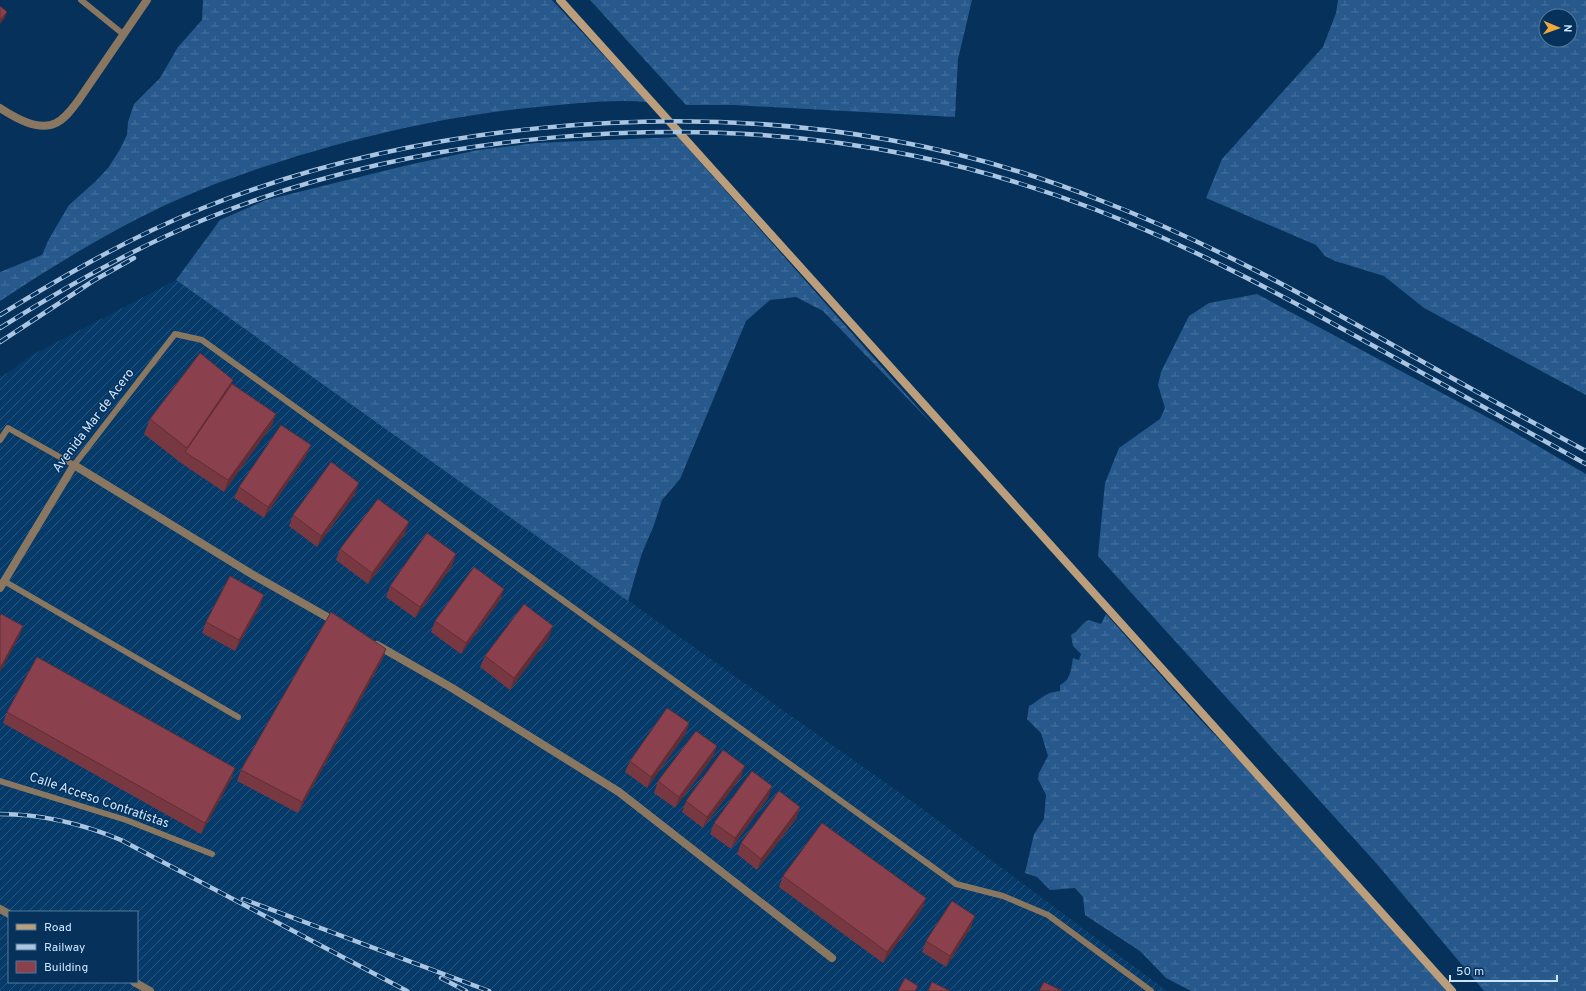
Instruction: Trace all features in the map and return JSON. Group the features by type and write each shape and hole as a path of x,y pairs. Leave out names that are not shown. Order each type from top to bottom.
{"main road":[{"path":"560,0 1452,991"}],"street":[{"path":"0,108 16,118 30,123 55,124 66,116 78,101 147,0"},
{"path":"74,465 255,576 343,626"},
{"name":"Avenida Mar de Acero","path":"2,584 74,465"},
{"path":"371,642 452,688 619,792 832,958"},
{"path":"136,983 150,991"}],"lane":[{"path":"81,0 123,34"},
{"name":"Avenida Mar de Acero","path":"74,465 175,334 202,340 956,884 1003,896 1048,916 1151,991"},
{"path":"0,440 8,428 74,465"},
{"path":"2,584 238,717"},
{"name":"Calle Acceso Contratistas","path":"0,781 126,820 212,854"}],"shaded area":[{"path":"176,280 924,810 1167,991 0,991 0,378 34,354"}],"green space":[{"path":"203,0 552,0 647,102 606,101 578,103 455,118 374,135 293,157 215,184 159,208 104,236 0,301 0,272 42,255 49,239 69,205 108,168 127,135 128,122 134,104 160,78 178,47 202,20"},
{"path":"590,0 972,0 958,59 955,117 734,105 686,105"},
{"path":"1338,0 1586,0 1586,395 1424,308 1384,276 1335,261 1325,256 1316,245 1206,198 1222,159 1323,47 1336,13"},
{"path":"678,137 935,427 823,311 796,297 770,300 746,321 680,479 662,500 654,525 642,553 628,601 176,280 220,220 266,200 408,165 478,150 536,143"},
{"path":"1257,294 1498,423 1586,474 1586,991 1484,991 1377,864 1098,556 1105,483 1119,448 1160,419 1165,408 1158,385 1161,372 1189,316 1209,303"},
{"path":"1106,614 1196,715 1311,836 1448,991 1191,991 1166,978 1140,951 1085,915 1083,897 1075,888 1050,890 1037,877 1025,873 1034,834 1044,819 1046,795 1038,779 1039,773 1048,756 1041,733 1027,719 1029,706 1047,694 1060,691 1060,685 1064,683 1070,674 1073,658 1079,660 1081,654 1073,646 1071,635 1089,620 1101,624"}],"building":[{"path":"0,6 7,12 0,20"},
{"path":"200,353 233,380 187,448 150,419"},
{"path":"232,384 276,414 228,480 185,452"},
{"path":"281,425 311,445 268,507 239,487"},
{"path":"331,462 359,483 321,536 293,515"},
{"path":"378,499 409,522 372,573 340,549"},
{"path":"427,533 456,554 420,607 390,586"},
{"path":"474,567 504,589 466,643 435,621"},
{"path":"230,576 264,595 239,640 206,622"},
{"path":"524,604 553,626 514,678 485,656"},
{"path":"331,612 386,649 302,802 241,770"},
{"path":"1,614 23,626 0,668 0,616"},
{"path":"37,657 235,768 205,823 7,712"},
{"path":"667,708 689,723 651,777 630,761"},
{"path":"696,731 717,746 679,797 658,781"},
{"path":"723,750 745,766 707,817 686,801"},
{"path":"752,771 772,786 735,838 714,823"},
{"path":"779,791 800,807 761,859 741,843"},
{"path":"822,823 926,898 887,952 783,876"},
{"path":"952,901 975,916 950,956 926,941"},
{"path":"905,978 918,986 915,991 898,991"},
{"path":"932,982 950,991 928,991"},
{"path":"1044,982 1062,991 1039,991"}],"railway":[{"path":"0,315 99,257 177,219 203,208 283,180 367,157 454,139 542,128 630,122 719,122 806,128 917,145 998,165 1076,191 1142,217 1258,271 1586,451"},
{"path":"0,328 99,270 150,243 177,231 286,190 373,166 463,149 554,137 647,132 738,134 828,142 915,156 1006,179 1050,193 1130,223 1200,255 1268,289 1336,325 1586,464"},
{"path":"0,342 93,281 134,258"},
{"path":"0,814 15,814 62,821 92,829 121,840 407,991"},
{"path":"243,899 489,991"},
{"path":"441,978 466,991"}]}
